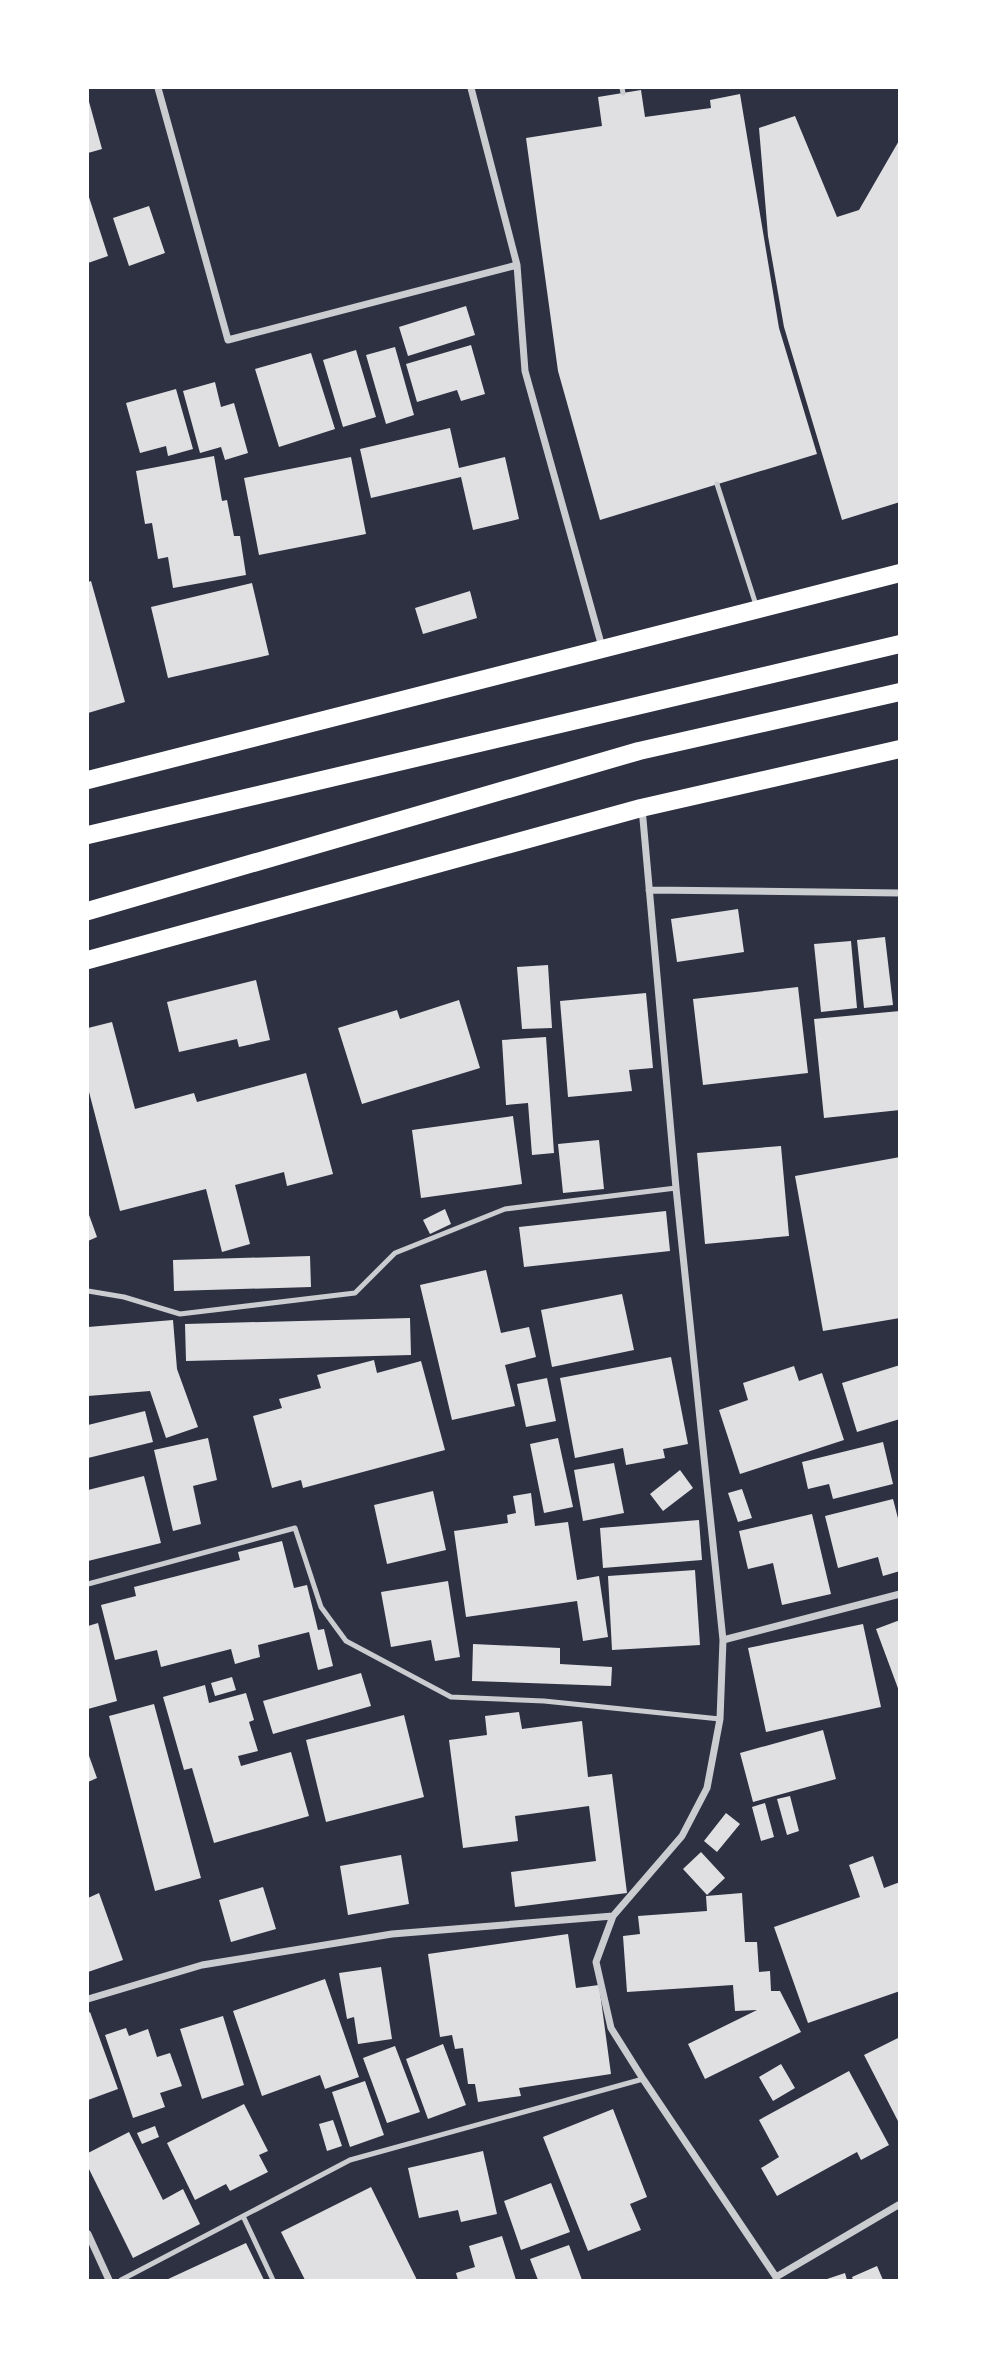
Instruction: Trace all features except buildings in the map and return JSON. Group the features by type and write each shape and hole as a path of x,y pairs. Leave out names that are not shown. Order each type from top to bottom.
{"main road":[{"path":"88,779 900,573"},
{"path":"88,835 900,643"},
{"path":"88,911 639,751 900,692"},
{"path":"88,960 642,808 900,749"}],"street":[{"path":"158,88 228,340 517,265"},
{"path":"471,88 517,265 525,371 603,649"},
{"path":"642,808 723,1640 720,1719 708,1788 682,1836 613,1916 596,1962 611,2028 776,2279 900,2204"},
{"path":"649,890 900,893"},
{"path":"723,1640 900,1594"},
{"path":"88,1999 202,1965 392,1934 613,1916"},
{"path":"88,2234 109,2280"}],"lane":[{"path":"718,484 757,610"},
{"path":"88,1291 124,1297 180,1314 355,1293 395,1252 505,1209 677,1188"},
{"path":"88,1584 295,1528 321,1607 346,1641 451,1697 544,1701 720,1719"},
{"path":"121,2280 350,2160 643,2079"},
{"path":"243,2216 273,2280"}]}
